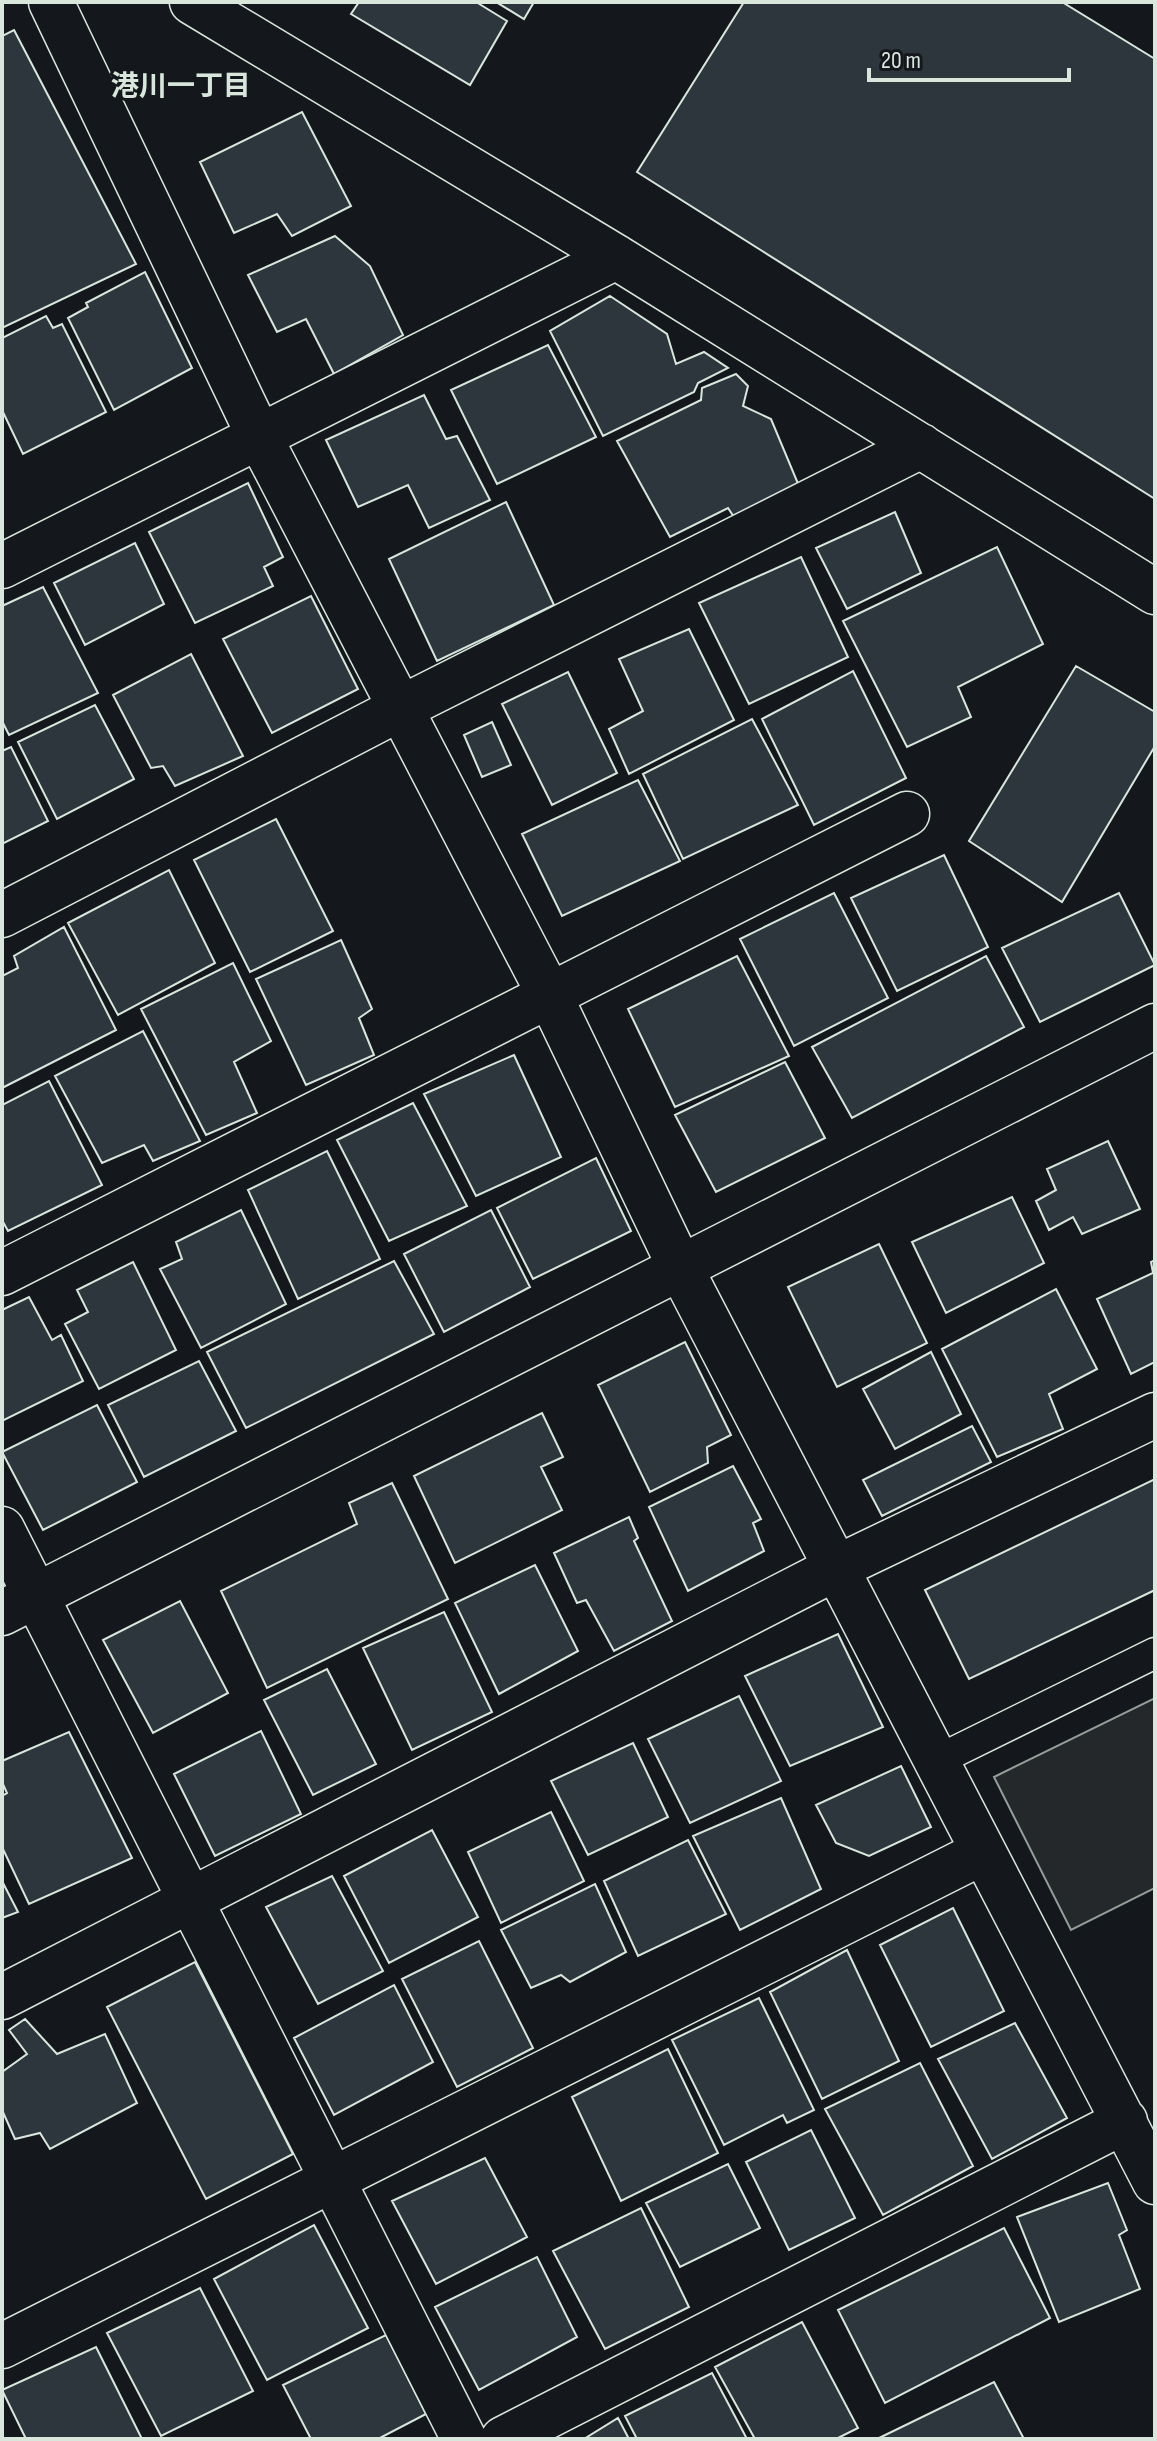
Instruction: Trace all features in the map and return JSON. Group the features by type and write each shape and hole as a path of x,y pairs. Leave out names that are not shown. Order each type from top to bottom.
{"street":[{"path":"51,2 259,436 549,994 680,1267 1155,2182"},
{"path":"192,2 616,257 1155,592"},
{"path":"2,566 616,257"},
{"path":"2,915 401,708 921,446"},
{"path":"2,1273 907,814"},
{"path":"19,1605 1155,1026"},
{"path":"2,1997 838,1567 1155,1415"},
{"path":"2,1529 19,1605 190,1903 334,2179 464,2439"},
{"path":"2,2346 983,1852"},
{"path":"503,2439 1125,2121"}],"lane":[{"path":"936,1761 1155,1653"}],"shaded area":[{"path":"1155,1698 1155,1888 1071,1930 994,1777"}],"building":[{"path":"359,2 476,2 507,21 470,85 351,14"},
{"path":"496,2 534,2 524,19"},
{"path":"744,2 1062,2 1155,59 1155,499 637,172"},
{"path":"14,30 136,264 2,328 2,36"},
{"path":"302,112 351,206 292,236 277,214 234,233 200,162"},
{"path":"335,236 370,266 403,335 334,374 306,319 277,332 248,275"},
{"path":"145,272 192,368 114,410 68,318 88,307 86,303"},
{"path":"610,296 667,334 676,364 704,352 728,368 698,383 694,392 603,436 550,331"},
{"path":"46,316 53,328 62,324 106,412 23,454 2,410 2,338"},
{"path":"548,345 596,437 497,484 451,390"},
{"path":"736,374 748,386 743,406 771,419 799,486 734,517 728,508 670,537 617,441 701,400 702,388"},
{"path":"424,395 446,439 457,436 490,500 429,528 408,485 358,507 326,440"},
{"path":"248,483 283,557 264,567 273,586 195,623 149,532"},
{"path":"506,502 554,605 437,661 389,559"},
{"path":"895,512 921,573 847,609 816,548"},
{"path":"135,543 164,604 85,645 54,583"},
{"path":"997,547 1043,644 958,687 971,717 907,747 843,621"},
{"path":"801,557 848,657 749,704 699,603"},
{"path":"43,587 98,693 9,735 2,721 2,606"},
{"path":"311,596 358,689 272,733 223,639"},
{"path":"689,629 734,720 629,774 609,729 643,711 619,659"},
{"path":"191,654 243,756 175,786 163,766 151,768 113,695"},
{"path":"1076,666 1155,712 1155,746 1062,902 969,841"},
{"path":"853,671 906,778 814,825 762,719"},
{"path":"568,672 617,773 552,805 502,704"},
{"path":"95,705 134,779 57,819 18,742"},
{"path":"752,719 798,805 683,859 643,774"},
{"path":"492,722 511,765 482,777 464,735"},
{"path":"11,747 48,821 2,844 2,751"},
{"path":"638,780 680,861 562,916 522,834"},
{"path":"276,819 333,931 250,972 194,860"},
{"path":"944,855 988,947 897,991 851,898"},
{"path":"169,870 215,963 118,1015 68,923"},
{"path":"834,893 888,998 794,1046 740,939"},
{"path":"1119,893 1155,965 1040,1022 1002,948"},
{"path":"64,927 116,1030 2,1088 2,976 18,968 14,956"},
{"path":"341,940 372,1009 359,1018 374,1055 306,1085 256,979"},
{"path":"737,956 789,1056 675,1107 628,1009"},
{"path":"986,956 1024,1027 852,1118 812,1047"},
{"path":"233,963 271,1041 234,1062 257,1113 206,1135 141,1009"},
{"path":"143,1031 200,1141 153,1161 144,1145 102,1163 55,1076"},
{"path":"514,1055 561,1157 476,1196 424,1094"},
{"path":"785,1062 825,1138 716,1192 675,1115"},
{"path":"49,1081 102,1185 8,1231 2,1220 2,1105"},
{"path":"413,1103 467,1206 389,1241 337,1140"},
{"path":"1108,1141 1140,1209 1082,1234 1073,1217 1049,1230 1036,1201 1056,1190 1047,1169"},
{"path":"327,1151 380,1259 298,1299 248,1190"},
{"path":"596,1158 631,1231 533,1279 497,1208"},
{"path":"1012,1197 1044,1263 946,1313 912,1242"},
{"path":"241,1210 286,1304 201,1348 160,1269 182,1259 176,1242"},
{"path":"491,1210 530,1287 444,1332 404,1254"},
{"path":"879,1244 927,1343 837,1387 788,1287"},
{"path":"1155,1260 1155,1362 1131,1374 1097,1299 1153,1273 1151,1262"},
{"path":"394,1261 434,1334 246,1428 207,1352"},
{"path":"133,1262 176,1350 99,1389 65,1324 88,1312 77,1290"},
{"path":"1056,1289 1097,1369 1049,1394 1063,1429 997,1457 942,1349"},
{"path":"29,1297 52,1340 61,1335 83,1381 2,1421 2,1310"},
{"path":"685,1342 731,1435 707,1447 708,1463 650,1492 598,1385"},
{"path":"931,1352 961,1414 895,1449 863,1389"},
{"path":"199,1361 236,1431 144,1477 108,1405"},
{"path":"97,1405 137,1482 43,1530 2,1452"},
{"path":"542,1413 563,1457 541,1467 562,1510 455,1563 414,1476"},
{"path":"972,1426 991,1462 882,1516 863,1480"},
{"path":"733,1466 761,1519 753,1523 764,1551 688,1591 649,1507"},
{"path":"1155,1479 1155,1590 969,1679 925,1590"},
{"path":"392,1483 448,1599 267,1688 221,1591 357,1524 349,1503"},
{"path":"629,1517 638,1538 634,1541 672,1621 614,1651 586,1600 577,1603 554,1553"},
{"path":"535,1565 578,1651 499,1694 455,1603"},
{"path":"180,1601 228,1693 153,1733 103,1640"},
{"path":"444,1612 492,1712 412,1750 363,1648"},
{"path":"838,1634 883,1727 790,1766 745,1676"},
{"path":"327,1669 376,1764 313,1795 264,1700"},
{"path":"739,1696 781,1781 690,1823 648,1739"},
{"path":"261,1731 301,1814 215,1856 174,1774"},
{"path":"69,1732 132,1858 29,1904 2,1847 2,1796 7,1793 2,1782 2,1761"},
{"path":"633,1743 668,1817 588,1855 551,1781"},
{"path":"901,1766 931,1827 869,1856 836,1843 816,1805"},
{"path":"781,1798 821,1889 740,1930 693,1836"},
{"path":"551,1812 584,1881 501,1923 468,1852"},
{"path":"432,1830 478,1917 389,1963 344,1876"},
{"path":"688,1840 726,1914 638,1956 604,1881"},
{"path":"332,1876 383,1971 318,2004 266,1907"},
{"path":"2,1881 18,1912 2,1918"},
{"path":"595,1884 626,1952 570,1982 561,1975 531,1988 501,1930"},
{"path":"953,1908 1004,2011 931,2047 880,1945"},
{"path":"479,1941 533,2048 457,2087 402,1979"},
{"path":"847,1950 899,2061 822,2099 770,1992"},
{"path":"195,1962 293,2154 206,2199 107,2007"},
{"path":"394,1985 433,2062 334,2115 294,2038"},
{"path":"759,1998 814,2110 787,2123 783,2115 724,2145 672,2040"},
{"path":"25,2019 57,2054 105,2034 137,2103 50,2149 40,2133 15,2139 2,2110 2,2072 27,2054 9,2030"},
{"path":"1015,2023 1067,2118 992,2159 938,2059"},
{"path":"668,2049 718,2153 621,2201 572,2097"},
{"path":"920,2063 973,2166 883,2215 825,2109"},
{"path":"811,2130 855,2218 789,2250 746,2162"},
{"path":"485,2158 527,2237 436,2284 392,2201"},
{"path":"728,2164 760,2228 680,2267 646,2203"},
{"path":"1108,2183 1127,2230 1119,2235 1140,2289 1059,2322 1017,2217"},
{"path":"641,2208 689,2307 605,2349 553,2251"},
{"path":"314,2225 368,2328 267,2380 214,2279"},
{"path":"1004,2228 1050,2318 885,2403 838,2310"},
{"path":"537,2257 577,2337 479,2390 435,2307"},
{"path":"200,2288 253,2391 161,2436 107,2333"},
{"path":"802,2322 858,2428 836,2439 755,2439 715,2367"},
{"path":"386,2335 426,2414 378,2439 311,2439 283,2385"},
{"path":"96,2347 142,2439 26,2439 2,2390"},
{"path":"712,2373 747,2439 637,2439 625,2416"},
{"path":"994,2382 1024,2439 877,2439"},
{"path":"618,2418 629,2439 584,2439"}],"district":[{"name":"港川一丁目","path":"181,86"}]}
